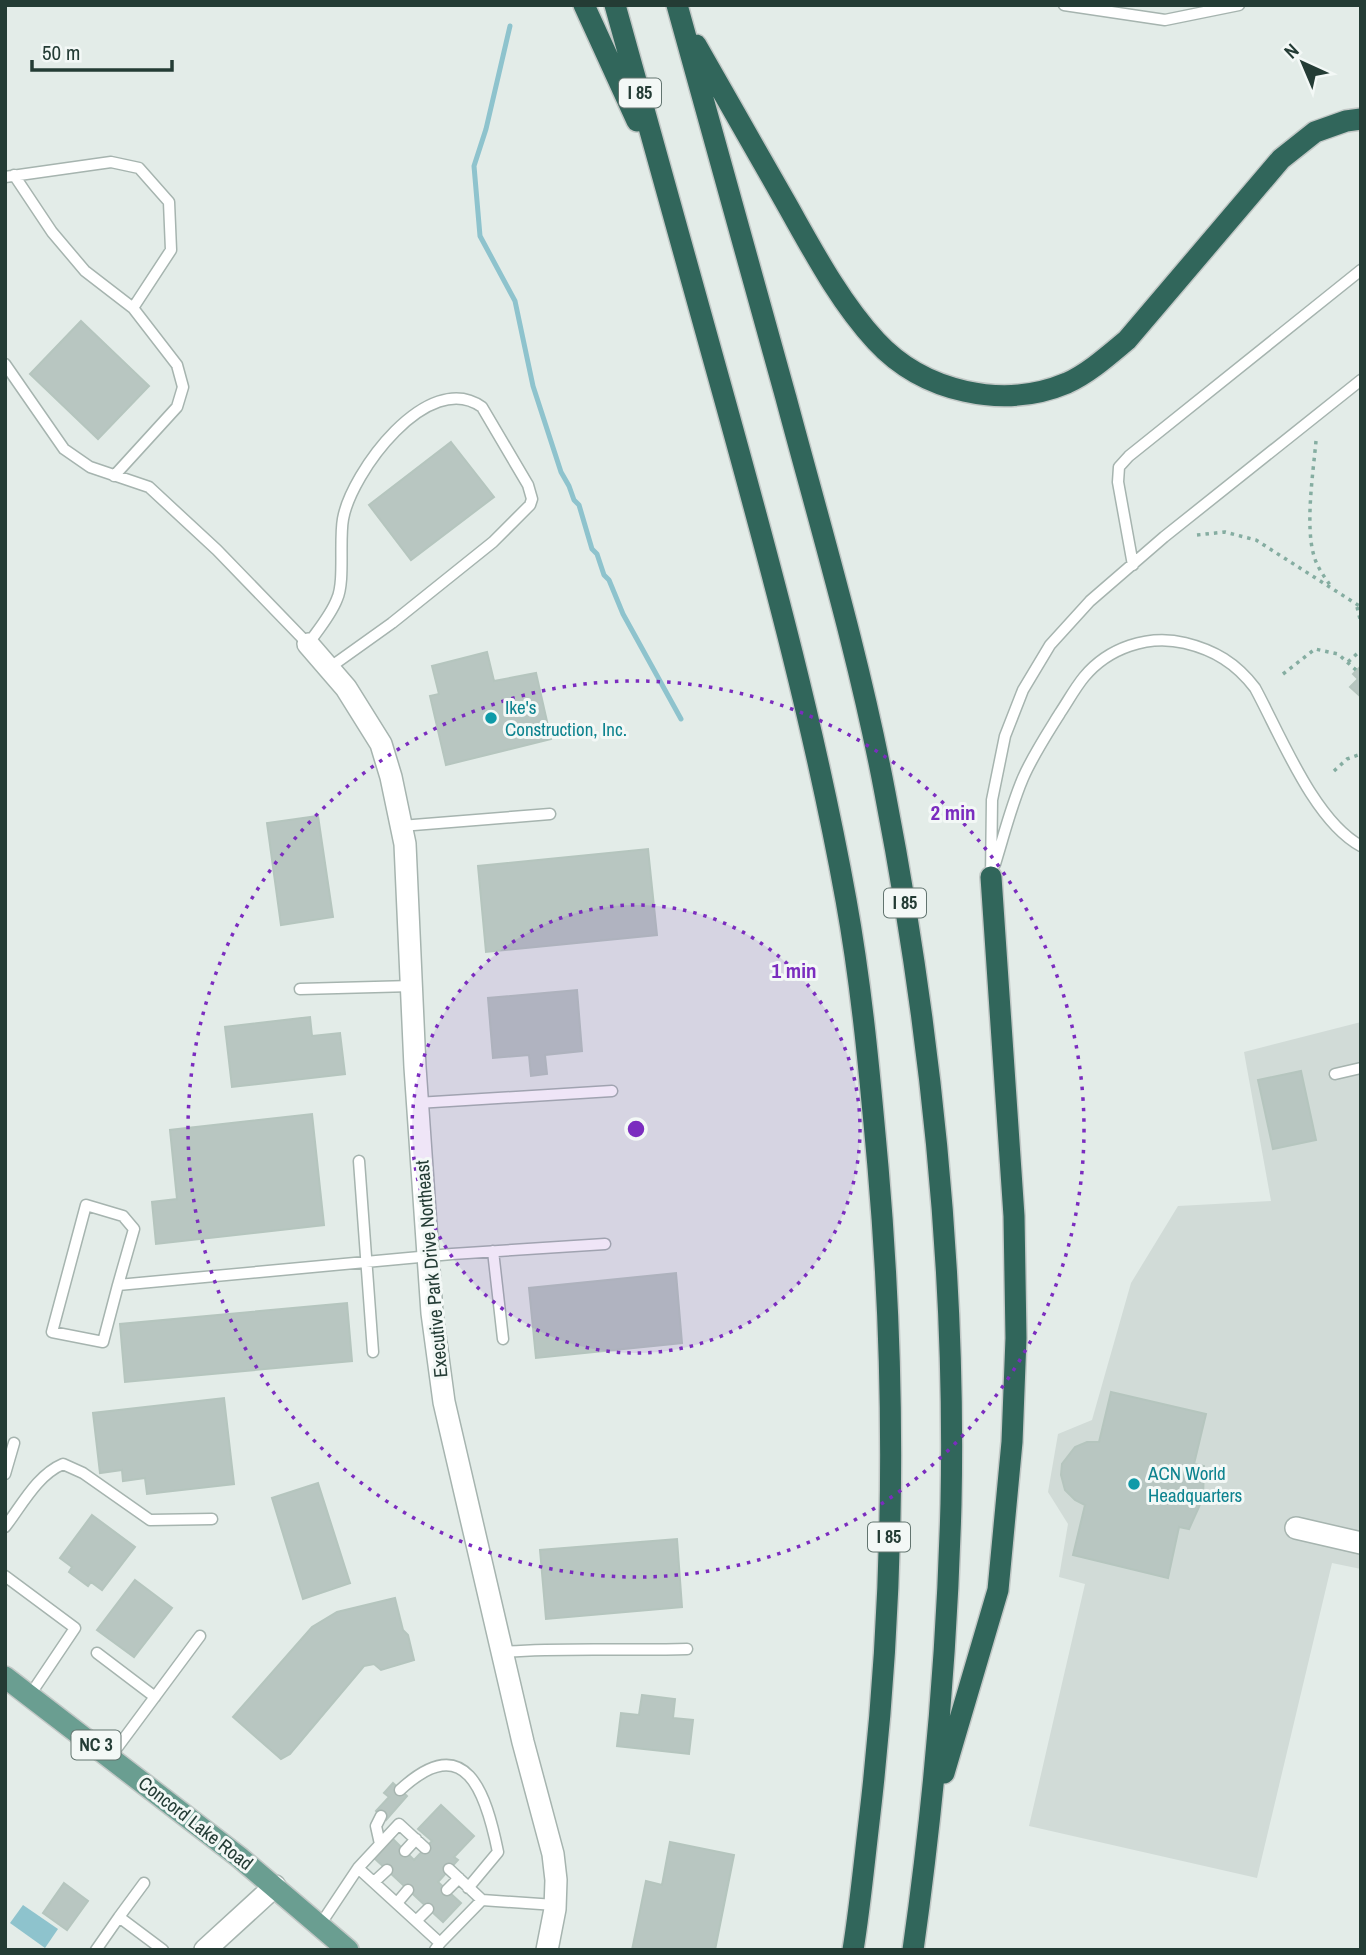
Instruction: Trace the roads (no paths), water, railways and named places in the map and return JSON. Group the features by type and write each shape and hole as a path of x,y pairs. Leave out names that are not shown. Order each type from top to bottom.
{"highway":[{"path":"584,5 664,181"},
{"name":"I 85","path":"615,5 774,575 823,782 847,904 861,998 884,1241 890,1341 891,1484 887,1618 878,1752 853,1950"},
{"path":"679,11 818,258 837,289 876,341 904,364 931,380 964,391 995,396 1033,393 1068,383 1100,362 1127,340 1144,321 1281,159 1315,132 1361,119"},
{"name":"I 85","path":"679,11 830,558 862,687 885,790 917,980 932,1102 945,1253 951,1500 948,1583 931,1815 913,1950"},
{"path":"931,1815 998,1590 1012,1442 1016,1338 1014,1216 991,877"}],"main road":[{"name":"Concord Lake Road","path":"5,1677 111,1756 275,1886 348,1950"}],"street":[{"name":"Executive Park Drive Northeast","path":"309,644 346,688 381,744 401,826 407,878 417,1103 432,1313 444,1402 553,1854 555,1905 547,1950"},
{"path":"1296,1528 1361,1543"},
{"path":"205,1950 275,1886"}],"lane":[{"path":"1065,5 1165,20 1240,5"},
{"path":"114,476 177,407 183,387 177,365 133,308 85,271 10,176 111,162 139,168 169,202 171,250 133,308"},
{"path":"1133,565 1118,482 1119,467 1129,456 1361,270"},
{"path":"5,364 64,449 90,467 149,487 309,644 338,598 342,521 349,496 362,474 387,440 415,412 439,401 457,397 472,400 482,407 528,485 532,499 530,505 493,542 392,623 329,668"},
{"path":"991,877 992,800 1006,736 1023,690 1050,645 1090,601 1164,537 1361,380"},
{"path":"991,877 1024,776 1038,747 1084,677 1106,658 1124,648 1154,640 1179,642 1202,648 1227,660 1245,675 1255,688 1313,798 1332,823 1361,846"},
{"path":"401,826 550,814"},
{"path":"300,989 412,986"},
{"path":"1335,1074 1361,1068"},
{"path":"417,1103 611,1091"},
{"path":"359,1161 373,1352"},
{"path":"86,1205 123,1216 134,1229 118,1284 103,1342 52,1332 86,1205"},
{"path":"118,1284 493,1251 605,1244"},
{"path":"493,1251 503,1339"},
{"path":"5,1474 14,1443"},
{"path":"5,1527 43,1477 52,1468 63,1464 83,1473 150,1520 212,1519"},
{"path":"5,1576 75,1628 30,1695"},
{"path":"111,1756 200,1636"},
{"path":"502,1651 558,1648 629,1651 687,1649"},
{"path":"97,1653 155,1697"},
{"path":"400,1790 419,1773 436,1766 451,1766 464,1771 482,1793 498,1852 468,1888"},
{"path":"380,1844 376,1826 381,1816"},
{"path":"320,1925 358,1868 399,1824 425,1848"},
{"path":"405,1851 416,1839"},
{"path":"358,1868 416,1921 438,1946 482,1900"},
{"path":"449,1869 482,1900 555,1905"},
{"path":"374,1882 387,1870"},
{"path":"447,1890 459,1878"},
{"path":"96,1950 144,1883"},
{"path":"397,1903 408,1890"},
{"path":"416,1921 428,1909"},
{"path":"119,1917 163,1950"}],"water":[{"path":"23,1905 58,1929 45,1948 10,1923"}],"waterway":[{"path":"510,26 486,129 474,166 480,236 515,301 533,386 561,472 579,505 592,549 597,554 623,614 681,719"}],"place":[{"name":"Ike's Construction, Inc.","path":"491,718"},
{"name":"ACN World Headquarters","path":"1134,1484"}]}
